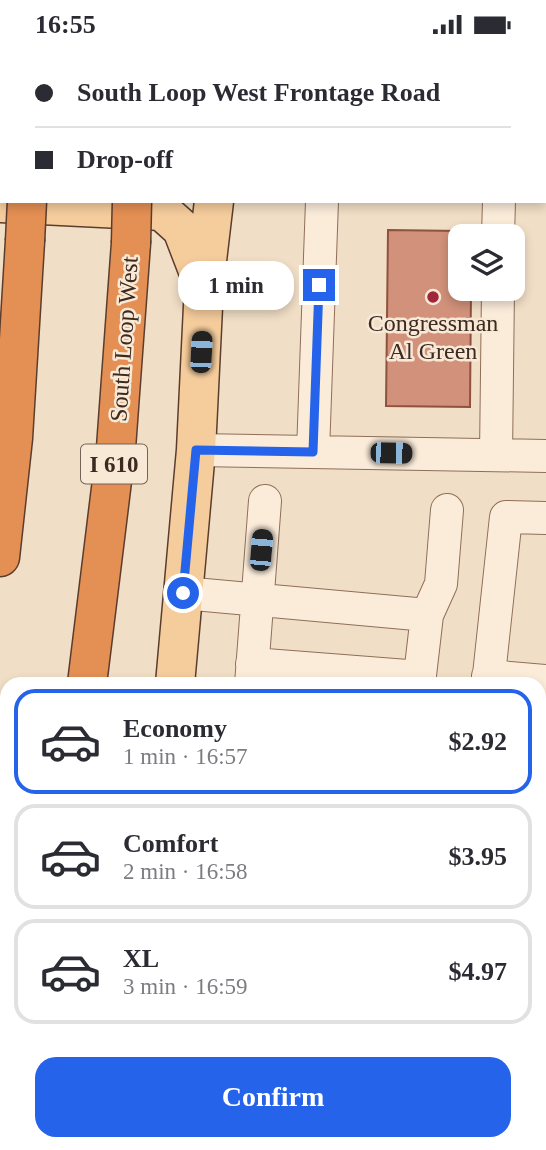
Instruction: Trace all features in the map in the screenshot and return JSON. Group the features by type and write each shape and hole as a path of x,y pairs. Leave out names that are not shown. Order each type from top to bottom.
{"highway":[{"path":"0,557 13,439 27,203"},
{"name":"South Loop West","path":"88,677 116,448 132,203"}],"main road":[{"path":"0,203 162,211 182,229 204,286"},
{"path":"176,677 196,450 204,286 214,203"}],"lane":[{"path":"313,452 322,203"},
{"path":"498,224 499,203"},
{"path":"496,455 498,301"},
{"path":"196,450 546,456"},
{"path":"265,501 252,674 324,677"},
{"path":"420,677 427,615 441,584 447,510"},
{"path":"488,677 506,517 546,517"},
{"path":"183,593 427,615"}],"building":[{"path":"388,230 448,231 448,301 471,301 470,407 386,406"}],"place":[{"name":"Congressman Al Green","path":"433,297"}],"route":[{"path":"183,593 196,450 313,452 319,285"}]}
